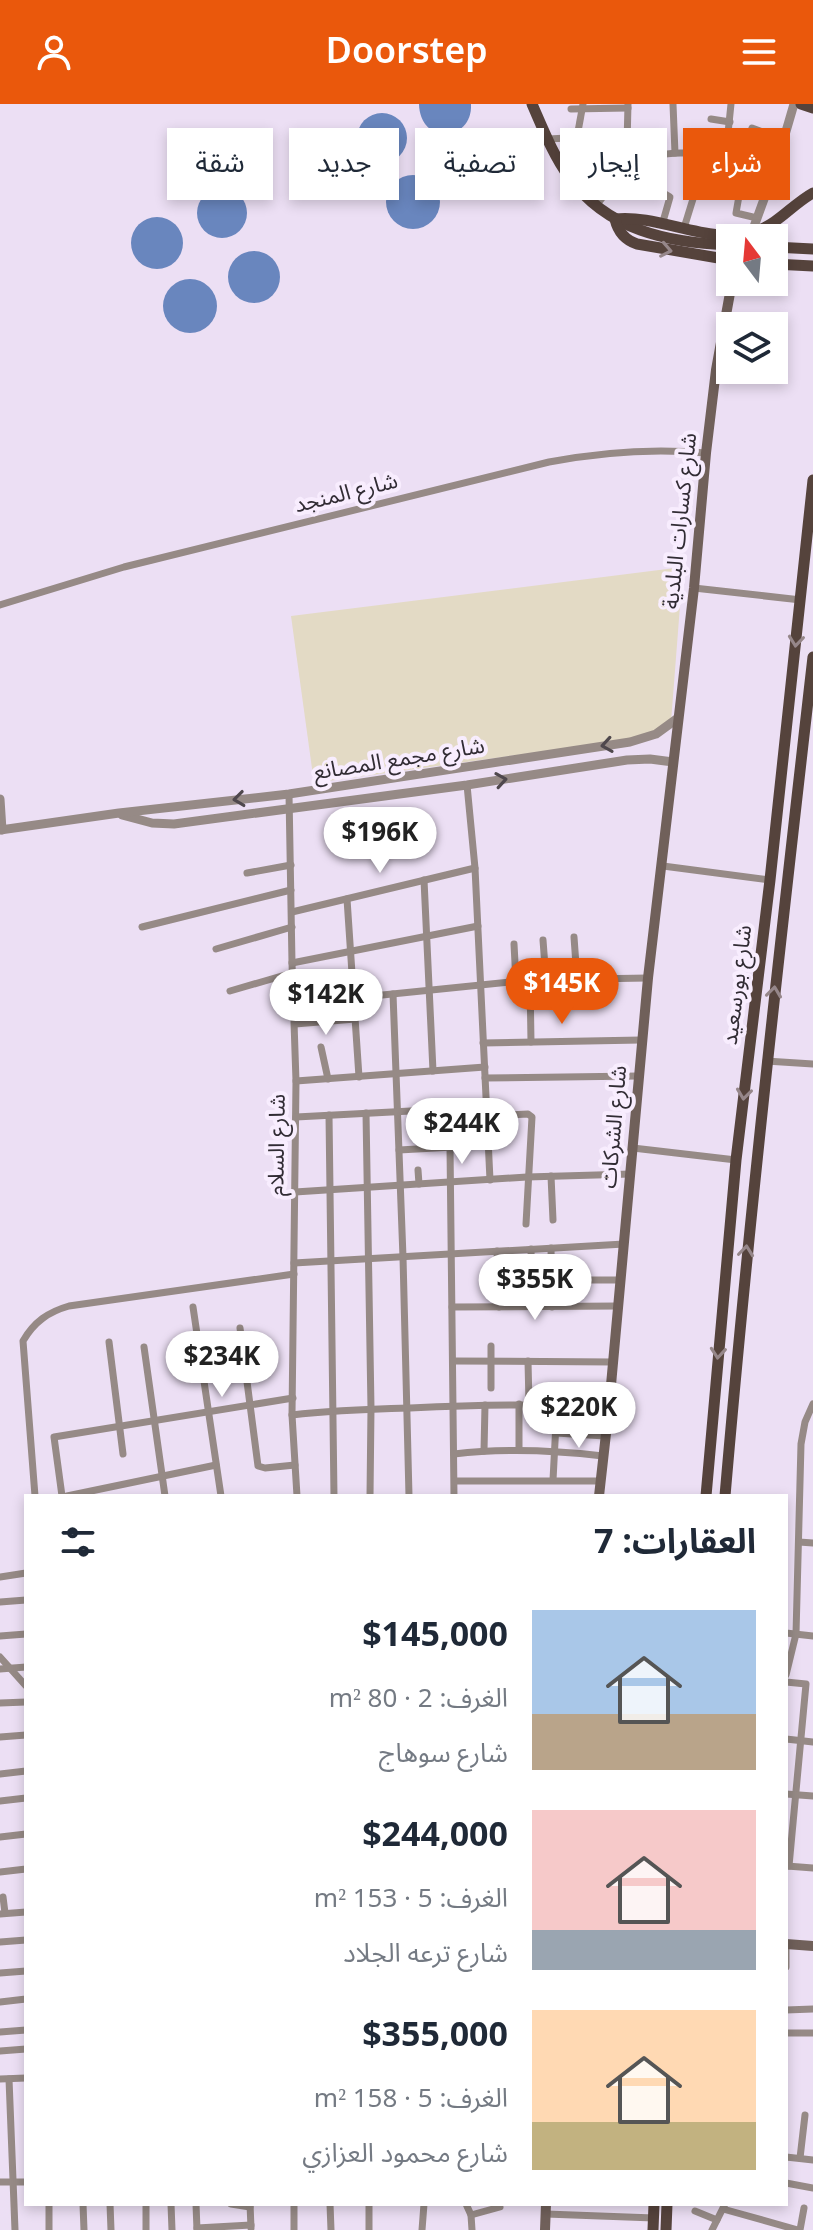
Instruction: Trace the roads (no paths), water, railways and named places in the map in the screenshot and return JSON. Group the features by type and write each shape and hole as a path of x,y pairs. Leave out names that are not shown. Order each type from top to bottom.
{"main road":[{"path":"532,104 560,162"},
{"path":"794,104 813,108"},
{"path":"770,224 813,193"},
{"path":"590,200 615,219 653,235 716,244"},
{"path":"615,219 716,234"},
{"path":"615,219 621,233 632,243 716,260"},
{"path":"788,247 811,248"},
{"path":"788,265 813,266"},
{"name":"شارع كسارات البلدية","path":"673,762 716,370 730,296"},
{"name":"شارع بورسعيد","path":"706,1494 736,1160 813,480"},
{"name":"شارع بورسعيد","path":"725,1494 766,1061 813,657"},
{"name":"شارع الشركات","path":"599,1494 641,1040 673,762"},
{"path":"788,1944 813,1946"},
{"path":"666,2230 667,2206"},
{"path":"545,2230 546,2209"}],"street":[{"path":"673,104 675,153"},
{"path":"730,128 731,104"},
{"path":"787,128 794,104"},
{"path":"571,109 628,106 628,128"},
{"path":"578,128 582,107"},
{"path":"711,119 730,122"},
{"path":"548,139 560,138"},
{"path":"667,154 683,154"},
{"path":"662,225 670,197 667,195"},
{"path":"596,206 600,200"},
{"path":"684,228 693,200"},
{"path":"737,200 736,213 757,218"},
{"path":"755,224 764,200"},
{"name":"شارع المنجد","path":"0,605 124,567 576,456 631,451 706,453"},
{"path":"694,588 801,600"},
{"name":"شارع مجمع المصانع","path":"1,830 289,794 630,742 656,734 678,718"},
{"name":"شارع مجمع المصانع","path":"119,813 152,823 174,824 627,760 673,762"},
{"path":"467,785 475,868 490,1180"},
{"name":"شارع السلام","path":"289,794 296,1081 292,1415 297,1494"},
{"path":"0,799 1,830"},
{"path":"247,873 291,865"},
{"path":"663,866 770,880"},
{"path":"292,912 475,868"},
{"path":"424,880 433,1071"},
{"path":"142,927 291,890"},
{"path":"347,899 359,1077"},
{"path":"292,963 478,926"},
{"path":"216,949 292,927"},
{"path":"574,937 577,979"},
{"path":"543,940 546,980"},
{"path":"514,944 516,982"},
{"path":"230,991 292,973"},
{"path":"294,1004 530,980 648,978"},
{"path":"530,980 531,1042"},
{"path":"393,994 409,1494"},
{"path":"531,1006 572,1005"},
{"path":"295,1024 355,1019"},
{"path":"483,1043 641,1040"},
{"path":"321,1047 328,1079"},
{"path":"766,1061 813,1064"},
{"path":"296,1081 485,1067"},
{"path":"485,1078 638,1076"},
{"path":"296,1117 487,1107"},
{"path":"366,1113 370,1494"},
{"path":"329,1115 334,1494"},
{"path":"487,1116 530,1115 526,1224"},
{"path":"399,1150 489,1145"},
{"path":"450,1147 454,1494"},
{"path":"633,1148 736,1160"},
{"path":"418,1170 419,1184"},
{"path":"295,1192 527,1177 631,1174"},
{"path":"551,1176 553,1220"},
{"path":"294,1263 624,1244"},
{"path":"551,1248 552,1307"},
{"path":"531,1249 532,1306"},
{"path":"497,1251 499,1307"},
{"path":"35,1494 23,1341 42,1318 69,1306 294,1274"},
{"path":"574,1280 621,1280"},
{"path":"452,1307 618,1306"},
{"path":"193,1307 221,1494"},
{"path":"240,1328 258,1466 295,1465"},
{"path":"109,1342 123,1454"},
{"path":"491,1346 491,1388"},
{"path":"144,1347 165,1494"},
{"path":"454,1361 613,1362"},
{"path":"528,1361 529,1404"},
{"path":"64,1494 55,1437 293,1398"},
{"path":"519,1404 519,1449"},
{"path":"553,1480 557,1404"},
{"path":"788,1662 796,1634 801,1444 805,1422 813,1404"},
{"path":"292,1415 333,1410 454,1405 609,1407"},
{"path":"484,1451 485,1405"},
{"path":"556,1433 605,1436"},
{"path":"454,1454 519,1449 603,1456"},
{"path":"87,1494 110,1492 163,1476 216,1465"},
{"path":"455,1481 600,1481"},
{"path":"799,1542 813,1543"},
{"path":"0,1577 24,1573"},
{"path":"0,1602 24,1600"},
{"path":"788,1633 813,1636"},
{"path":"0,1636 24,1634"},
{"path":"0,1657 24,1684"},
{"path":"0,1669 24,1667"},
{"path":"788,1682 806,1684 788,1866 813,1866"},
{"path":"0,1703 24,1702"},
{"path":"0,1737 24,1735"},
{"path":"788,1739 813,1742"},
{"path":"0,1774 24,1771"},
{"path":"788,1794 813,1796"},
{"path":"0,1801 24,1798"},
{"path":"0,1837 24,1834"},
{"path":"0,1872 24,1869"},
{"path":"3,1897 2,1914 24,1912"},
{"path":"0,1942 24,1940"},
{"path":"0,1973 24,1971"},
{"path":"0,2002 24,1999"},
{"path":"788,2010 813,2009"},
{"path":"0,2032 24,2030"},
{"path":"788,2033 813,2033"},
{"path":"0,2051 24,2049"},
{"path":"5,2079 15,2230"},
{"path":"800,2158 805,2115"},
{"path":"788,2157 813,2160"},
{"path":"0,2182 24,2182"},
{"path":"788,2183 813,2188"},
{"path":"49,2206 49,2230"},
{"path":"83,2206 84,2230"},
{"path":"110,2206 111,2230"},
{"path":"146,2206 146,2230"},
{"path":"171,2206 172,2230"},
{"path":"196,2206 197,2229 251,2228 250,2206"},
{"path":"294,2206 294,2230"},
{"path":"330,2206 331,2230"},
{"path":"369,2206 369,2230"},
{"path":"422,2230 424,2206"},
{"path":"467,2206 472,2230"},
{"path":"471,2215 500,2207"},
{"path":"712,2230 724,2207 799,2230 804,2208"},
{"path":"546,2209 654,2224"},
{"path":"695,2211 717,2220"}],"water":[{"path":"419,104 471,104 469,117 461,128 430,128 422,118"},
{"path":"382,113 400,120 405,128 405,148 399,157 399,128 359,128 364,120"},
{"path":"413,175 415,200 440,200 438,212 432,221 413,229 394,221 386,202 399,200 399,180"},
{"path":"201,200 243,200 245,223 232,236 212,236 199,223 197,213"},
{"path":"157,217 175,225 183,243 175,261 157,269 139,261 131,243 139,225"},
{"path":"254,251 273,258 280,277 273,296 254,303 235,296 228,277 235,258"},
{"path":"190,279 209,287 217,306 209,325 190,333 171,325 163,306 171,287"}]}
